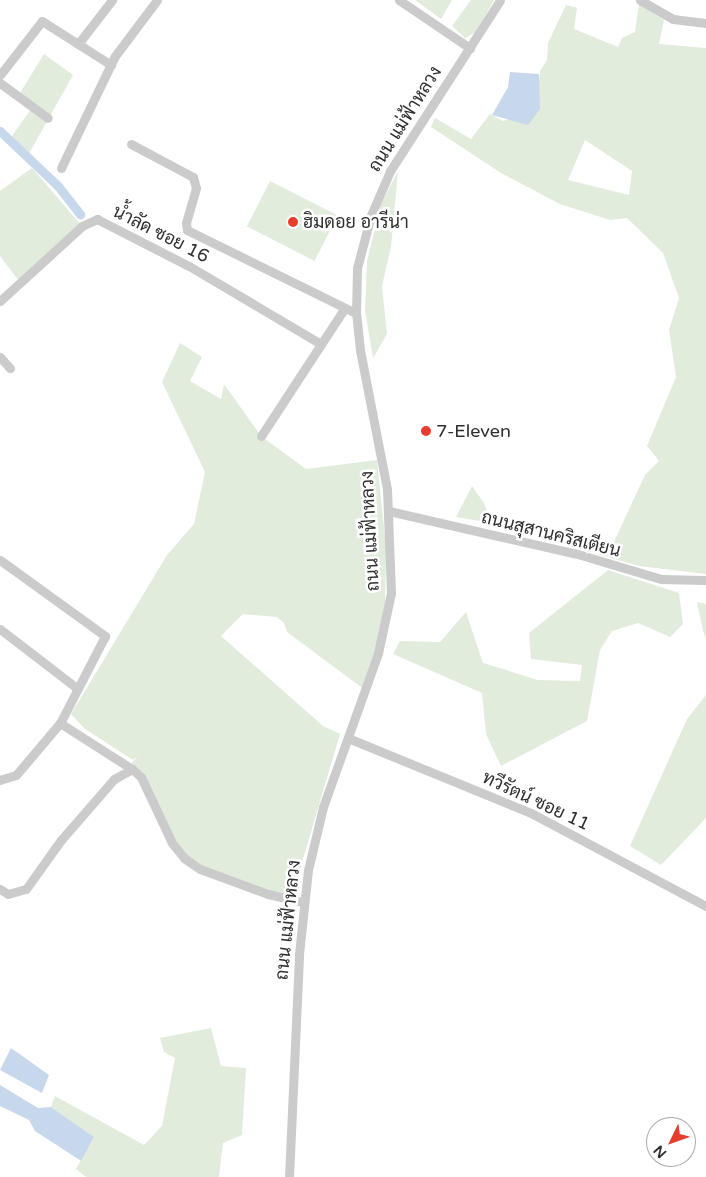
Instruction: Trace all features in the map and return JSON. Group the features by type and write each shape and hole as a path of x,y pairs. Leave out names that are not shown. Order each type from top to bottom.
{"street":[{"path":"78,44 112,0"},
{"path":"61,168 111,64 157,0"},
{"path":"399,0 470,48"},
{"name":"ถนน แม่ฟ้าหลวง","path":"289,1177 303,902 317,827 378,653 389,612 392,574 389,511 356,313 357,268 380,192 407,140 470,48 500,0"},
{"path":"640,0 673,19 706,23"},
{"path":"0,76 42,21 111,64"},
{"path":"0,83 48,118"},
{"path":"131,144 193,177 196,188 186,223 187,230 344,309 356,313"},
{"name":"น้ำลัด ซอย 16","path":"0,300 82,226 96,219 190,266 321,344"},
{"path":"261,436 344,309"},
{"path":"0,357 10,368"},
{"name":"ถนนสุสานคริสเตียน","path":"389,511 581,555 661,579 706,580"},
{"path":"0,560 105,636 60,723 16,774 0,780"},
{"path":"0,629 78,689"},
{"path":"60,723 132,769 141,777 172,843 184,858 200,869 268,894 303,902"},
{"name":"ทวีรัตน์ ซอย 11","path":"348,738 531,813 706,906"},
{"path":"1,891 14,893 26,889 61,840 108,786 132,769"}],"green space":[{"path":"415,0 452,0 441,19"},
{"path":"471,0 494,0 476,32 465,38 452,26"},
{"path":"639,4 664,20 659,44 706,48 706,574 639,566 579,549 589,544 612,546 645,475 659,461 647,446 676,377 669,330 679,298 663,253 627,218 610,220 560,204 501,173 431,127 435,118 471,139 490,114 503,121 540,109 538,91 540,71 547,60 548,43 566,5 577,8 574,29 618,47 622,38 635,32","holes":["585,140 632,171 629,195 568,180"]},
{"path":"44,54 73,75 27,157 9,140 34,105 20,93"},
{"path":"32,168 82,226 19,281 0,256 0,191"},
{"path":"398,171 391,247 382,286 387,334 373,358 365,311 367,261 381,204"},
{"name":"ฮิมดอย อารีน่า","path":"270,181 338,216 315,261 247,226"},
{"path":"180,343 202,357 190,381 221,399 224,384 261,436 306,469 377,460 386,546 385,610 365,690 287,632 284,623 277,617 243,614 221,636 323,726 340,734 293,893 268,894 184,858 141,777 132,769 132,762 140,755 133,760 85,729 71,714 167,555 194,524 205,472 162,382"},
{"path":"472,486 484,503 492,523 456,517"},
{"path":"608,570 679,593 683,624 670,637 638,623 612,631 600,650 587,721 501,766 486,734 482,693 393,654 400,641 440,642 466,612 483,663 538,680 580,681 582,665 531,659 529,633"},
{"path":"697,602 706,604 706,639 703,631"},
{"path":"706,695 706,818 661,865 630,846 687,719"},
{"path":"211,1028 221,1066 246,1068 242,1135 223,1143 219,1177 86,1177 76,1169 94,1137 51,1107 55,1096 144,1145 162,1126 175,1058 164,1052 160,1038"}],"water":[{"path":"510,72 539,74 540,109 528,125 492,115 508,87"},
{"path":"11,1048 49,1075 42,1093 0,1070"},
{"path":"0,1085 38,1108 51,1107 94,1137 81,1161 35,1131 29,1120 0,1106"}],"waterway":[{"path":"0,131 58,186 80,214"}],"place":[{"name":"ฮิมดอย อารีน่า","path":"293,222"},
{"name":"7-Eleven","path":"426,431"}]}
